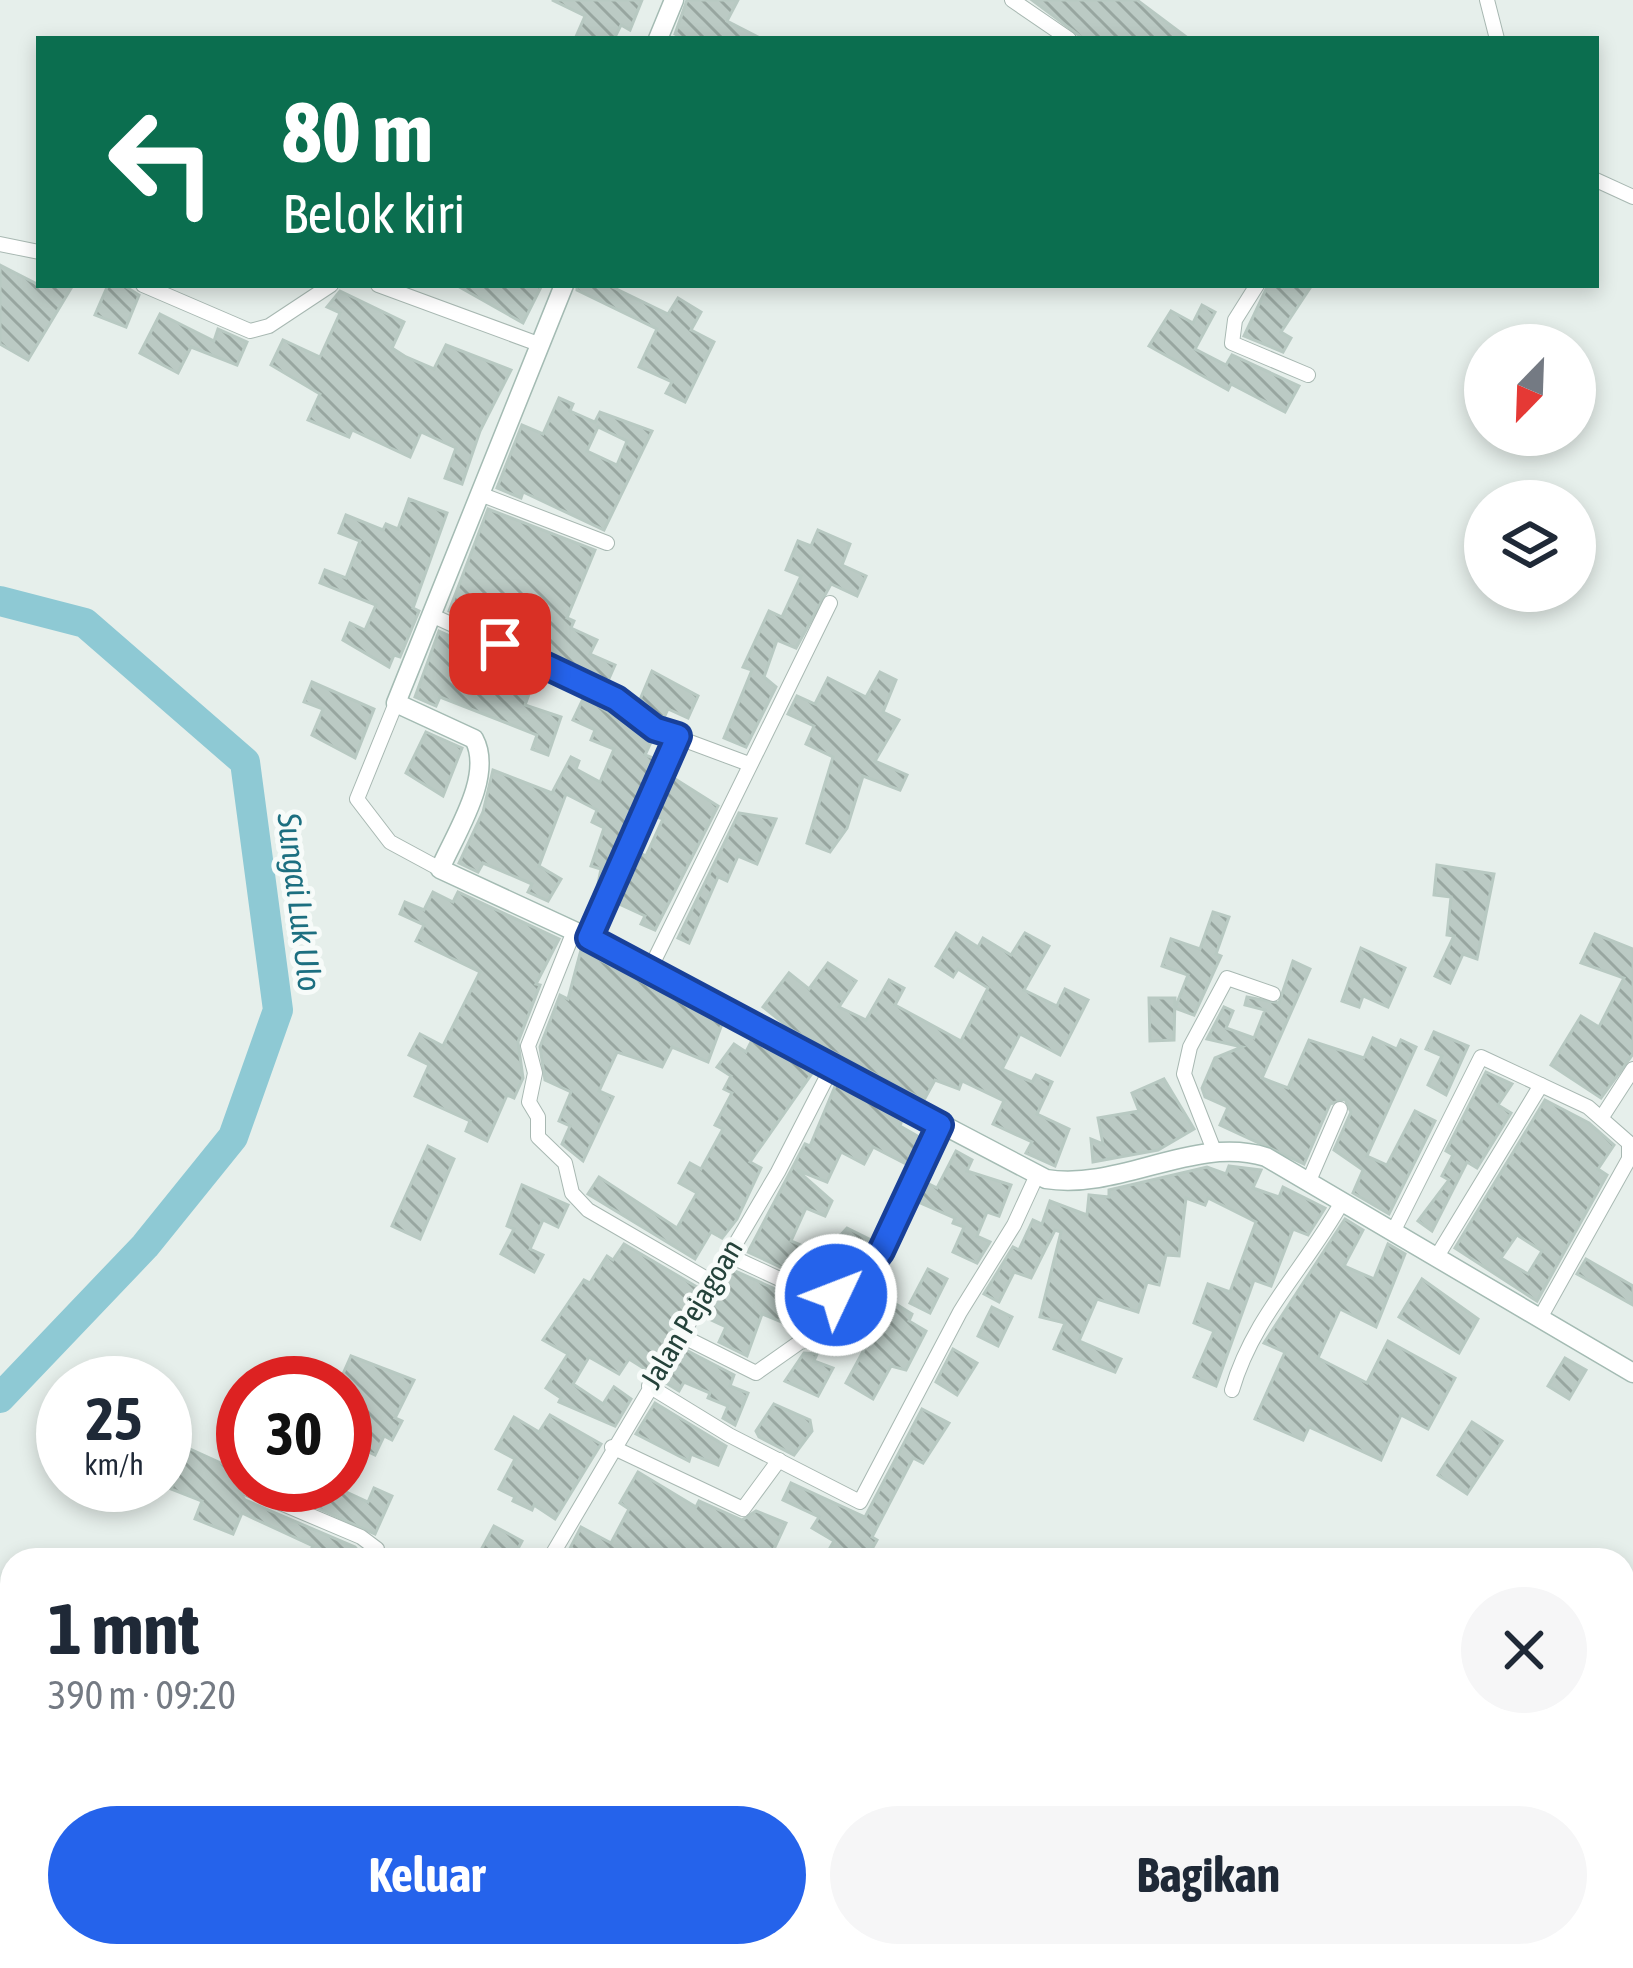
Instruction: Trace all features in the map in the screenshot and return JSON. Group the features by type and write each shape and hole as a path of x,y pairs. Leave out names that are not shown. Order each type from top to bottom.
{"street":[{"path":"659,36 674,0"},
{"path":"1012,0 1066,36"},
{"path":"1487,0 1496,36"},
{"path":"1599,181 1633,197"},
{"path":"0,244 36,251"},
{"path":"150,288 250,331 269,326 326,288"},
{"path":"386,288 541,345"},
{"path":"563,288 356,799 390,842 650,969 1036,1175 1089,1183 1215,1153 1245,1151 1266,1157 1633,1373"},
{"path":"1255,288 1235,320 1232,343 1308,375"},
{"path":"480,494 607,543"},
{"path":"650,969 830,603"},
{"path":"431,615 616,699 655,729 749,764"},
{"path":"396,703 473,739 479,748 476,782 440,869"},
{"path":"678,736 528,1046 535,1073 529,1102 538,1117 538,1137 565,1163 572,1193 588,1210 712,1282"},
{"path":"1215,1153 1186,1084 1190,1047 1226,978 1273,994"},
{"path":"1393,1232 1481,1057 1603,1117 1629,1143 1629,1159 1540,1318"},
{"name":"Jalan Pejagoan","path":"556,1548 728,1255 832,1066"},
{"path":"1603,1117 1633,1069"},
{"path":"1436,1258 1541,1085"},
{"path":"1308,1183 1340,1109"},
{"path":"680,1335 756,1373 800,1342 827,1337 841,1313 836,1295 842,1285 858,1282 881,1251 940,1125"},
{"path":"650,1386 856,1502 863,1498 960,1312 1014,1225 1036,1175"},
{"path":"1232,1390 1255,1330 1306,1264 1342,1202"},
{"path":"728,1255 786,1282 813,1284 836,1295"},
{"path":"612,1447 743,1509 779,1460"},
{"path":"302,1512 361,1537 375,1548"},
{"path":"1455,1968 1470,1968"}],"building":[{"path":"552,0 642,0 630,30 621,25 616,36 576,36 585,16"},
{"path":"687,0 738,0 727,21 756,36 679,36 675,34"},
{"path":"1032,0 1137,0 1185,36 1080,36"},
{"path":"0,265 36,283 36,288 71,288 28,360 0,344"},
{"path":"107,288 128,288 139,295 126,327 95,315"},
{"path":"461,288 540,288 523,323"},
{"path":"614,288 668,314 678,298 701,312 691,330 714,342 685,402 666,393 672,382 639,367 657,329 577,290"},
{"path":"1267,288 1310,288 1281,332 1291,338 1283,352 1244,336"},
{"path":"340,291 404,322 392,348 406,357 434,369 446,345 511,370 480,431 462,484 445,478 456,448 421,432 410,457 352,430 349,437 308,420 320,394 271,365 283,340 320,357 340,313 327,307"},
{"path":"1202,305 1215,312 1195,349 1226,365 1232,355 1299,386 1285,412 1231,384 1228,390 1149,346 1171,311 1193,323"},
{"path":"160,314 214,341 218,329 247,342 237,365 191,347 178,373 140,353"},
{"path":"559,398 573,404 570,411 595,422 600,412 652,431 604,530 523,492 521,498 497,488 522,425 543,434","holes":["598,427 627,441 617,465 587,451"]},
{"path":"409,499 447,513 413,608 419,611 400,657 394,655 389,667 343,640 350,623 365,630 376,605 320,583 325,570 346,578 360,541 339,533 346,515 383,530 386,524 398,529"},
{"path":"488,509 595,550 567,618 574,621 571,628 597,640 590,654 615,665 607,683 449,611"},
{"path":"818,530 850,544 842,565 866,576 857,596 831,584 796,648 777,640 764,677 776,687 746,747 724,738 752,670 743,667 769,611 782,617 801,576 786,570 798,541 811,546"},
{"path":"439,631 514,665 509,677 532,686 525,705 561,717 548,755 532,749 537,735 440,697 436,706 415,697"},
{"path":"652,671 698,696 688,718 668,709 663,720 639,702"},
{"path":"880,672 896,680 883,712 899,720 875,761 907,775 900,790 863,776 847,828 830,852 807,843 833,757 806,744 814,726 788,714 797,696 815,704 828,678 866,697"},
{"path":"312,682 374,709 355,758 312,735 323,709 304,702"},
{"path":"584,697 652,740 645,755 656,759 596,894 601,869 591,866 604,828 592,822 597,810 566,794 539,866 561,879 548,901 528,892 532,884 483,863 478,872 459,863 483,812 493,770 552,793 571,757 579,761 576,769 600,782 614,749 591,740 595,730 573,720"},
{"path":"426,732 462,748 443,796 406,773"},
{"path":"672,777 718,806 655,930 641,924 645,916 617,903 639,853 646,856 663,819 655,816"},
{"path":"739,813 776,819 757,864 738,856 727,881 718,877 689,943 678,938"},
{"path":"1437,865 1494,874 1477,959 1463,954 1450,983 1435,976 1454,936 1447,935 1451,897 1434,895"},
{"path":"433,892 453,902 458,892 559,939 536,984 540,985 518,1042 523,1078 514,1098 507,1095 487,1141 466,1131 470,1121 415,1096 429,1065 409,1055 420,1034 443,1046 480,972 416,941 424,925 400,914 405,902 424,910"},
{"path":"1213,912 1229,917 1216,954 1221,956 1194,1015 1175,1008 1188,975 1162,966 1171,939 1200,949"},
{"path":"956,933 978,947 983,938 1011,955 1025,933 1049,946 1024,990 1057,1006 1065,989 1088,1000 1060,1055 1020,1034 1002,1069 1032,1082 1036,1075 1052,1082 1037,1114 1069,1129 1055,1166 1026,1153 1032,1142 993,1124 1004,1101 962,1081 959,1089 935,1080 924,1100 792,1030 763,1007 789,973 809,989 828,963 856,981 839,1007 866,1020 889,980 904,988 895,1005 961,1041 988,988 958,969 953,977 936,966"},
{"path":"1595,934 1633,949 1633,1054 1601,1098 1551,1065 1581,1016 1599,1027 1624,978 1581,963"},
{"path":"1361,948 1405,968 1388,1007 1363,996 1359,1007 1342,1001"},
{"path":"581,950 722,1024 708,1062 672,1047 662,1067 617,1052 599,1091 613,1097 583,1161 562,1144 570,1126 559,1121 571,1092 545,1080 540,1047 560,995 568,999"},
{"path":"1293,961 1310,969 1262,1078 1288,1088 1309,1040 1364,1058 1373,1038 1397,1049 1401,1040 1416,1047 1367,1156 1387,1165 1415,1111 1435,1121 1389,1214 1353,1193 1363,1170 1334,1150 1351,1112 1345,1099 1330,1104 1304,1164 1220,1125 1228,1107 1205,1097 1202,1088 1215,1058 1242,1047 1207,1039 1224,1007 1233,1011 1226,1028 1254,1038 1265,1010 1245,1005 1247,997 1279,1003"},
{"path":"1149,998 1175,998 1174,1040 1150,1041"},
{"path":"1434,1032 1468,1046 1446,1095 1428,1085 1442,1056 1426,1049"},
{"path":"752,1040 813,1072 750,1162 761,1168 737,1219 722,1238 711,1232 695,1259 588,1194 599,1177 677,1228 697,1193 679,1183 690,1163 701,1169 723,1129 715,1125 732,1093 724,1089 731,1076 717,1067 734,1044 746,1052"},
{"path":"1486,1072 1512,1084 1498,1105 1511,1113 1477,1168 1467,1162 1432,1231 1418,1221 1449,1180 1442,1176 1453,1155 1446,1151"},
{"path":"1164,1079 1194,1129 1158,1150 1093,1162 1091,1139 1103,1144 1098,1118 1139,1111 1132,1093"},
{"path":"836,1084 894,1114 902,1120 900,1126 921,1138 908,1165 873,1147 864,1164 841,1152 827,1182 797,1170 832,1201 825,1216 806,1208 791,1241 803,1246 789,1271 748,1252 805,1144 810,1146"},
{"path":"1545,1100 1589,1123 1614,1145 1598,1169 1607,1175 1537,1301 1455,1248","holes":["1517,1235 1542,1251 1528,1274 1501,1258"]},
{"path":"428,1146 454,1159 420,1239 392,1226"},
{"path":"956,1151 972,1160 967,1171 1011,1185 999,1216 987,1212 977,1236 990,1242 977,1263 953,1252 964,1227 953,1223 955,1218 916,1201 925,1182 937,1188"},
{"path":"1229,1166 1261,1170 1253,1188 1279,1197 1283,1187 1325,1208 1308,1235 1293,1229 1271,1286 1254,1280 1216,1386 1194,1377 1214,1331 1194,1323 1208,1284 1230,1292 1256,1222 1208,1198 1205,1205 1186,1198 1179,1256 1166,1255 1159,1285 1147,1282 1138,1312 1097,1299 1079,1341 1121,1359 1115,1372 1054,1349 1065,1323 1040,1317 1061,1232 1055,1230 1031,1278 1014,1272 999,1302 984,1294 1013,1247 1019,1250 1033,1220 1042,1224 1050,1201 1087,1215 1089,1195 1109,1197 1109,1190 1207,1167 1226,1174"},
{"path":"522,1185 568,1205 558,1227 543,1220 530,1249 543,1255 534,1272 501,1254 514,1229 507,1226"},
{"path":"1345,1219 1363,1230 1344,1266 1374,1279 1388,1244 1405,1254 1376,1327 1340,1309 1318,1358 1367,1383 1388,1341 1455,1378 1428,1429 1401,1415 1381,1460 1309,1427 1303,1440 1255,1419 1285,1352 1264,1343"},
{"path":"847,1228 873,1241 848,1270 827,1250"},
{"path":"624,1244 697,1287 648,1371 629,1359 619,1374 589,1357 573,1384 603,1404 614,1387 631,1399 615,1426 559,1402 561,1398 546,1388 568,1354 543,1340 584,1280 590,1283 607,1256 613,1260"},
{"path":"1586,1259 1633,1286 1633,1305 1577,1274"},
{"path":"928,1269 947,1279 930,1313 910,1303"},
{"path":"733,1270 782,1292 810,1295 828,1304 829,1311 820,1327 801,1330 762,1314 747,1356 719,1342 726,1327 705,1317"},
{"path":"1422,1279 1478,1319 1459,1353 1399,1317"},
{"path":"869,1287 912,1314 909,1321 926,1331 906,1370 891,1366 873,1399 846,1383 866,1346 859,1342 873,1315 855,1304"},
{"path":"992,1307 1012,1317 998,1346 978,1336"},
{"path":"953,1349 977,1363 957,1395 936,1382"},
{"path":"686,1350 734,1375 730,1386 748,1393 735,1425 723,1418 728,1406 708,1398 710,1393 684,1382 679,1391 666,1383"},
{"path":"804,1353 817,1354 814,1361 833,1368 818,1396 785,1381"},
{"path":"1565,1358 1586,1370 1569,1399 1548,1386"},
{"path":"372,1364 414,1380 395,1418 402,1421 392,1440 384,1436 375,1455"},
{"path":"655,1403 726,1446 718,1465 691,1454 689,1461 636,1434"},
{"path":"774,1404 810,1420 812,1431 794,1455 756,1431"},
{"path":"922,1409 949,1423 923,1463 913,1458 872,1537 877,1540 873,1548 830,1548 834,1541 812,1528 819,1517 783,1500 791,1483 865,1517"},
{"path":"550,1415 601,1444 555,1519 534,1505 532,1510 513,1501 515,1497 499,1489 515,1459 496,1449 514,1417 539,1432"},
{"path":"1472,1422 1502,1441 1467,1494 1438,1475"},
{"path":"192,1450 216,1461 216,1512 273,1512 356,1548 312,1548 242,1513 233,1534 195,1519 202,1501 192,1497"},
{"path":"638,1472 696,1507 699,1501 742,1520 756,1511 786,1523 775,1548 570,1548 581,1527 611,1543 629,1509 620,1503"},
{"path":"374,1488 392,1496 375,1534 327,1512 372,1512"},
{"path":"494,1526 522,1541 518,1548 482,1548"}],"waterway":[{"name":"Sungai Luk Ulo","path":"0,601 85,623 245,762 278,1010 233,1137 145,1246 0,1398"}],"route":[{"path":"500,644 616,699 655,729 678,736 589,938 781,1036 940,1125 881,1251 858,1282 842,1285 836,1295"}]}
